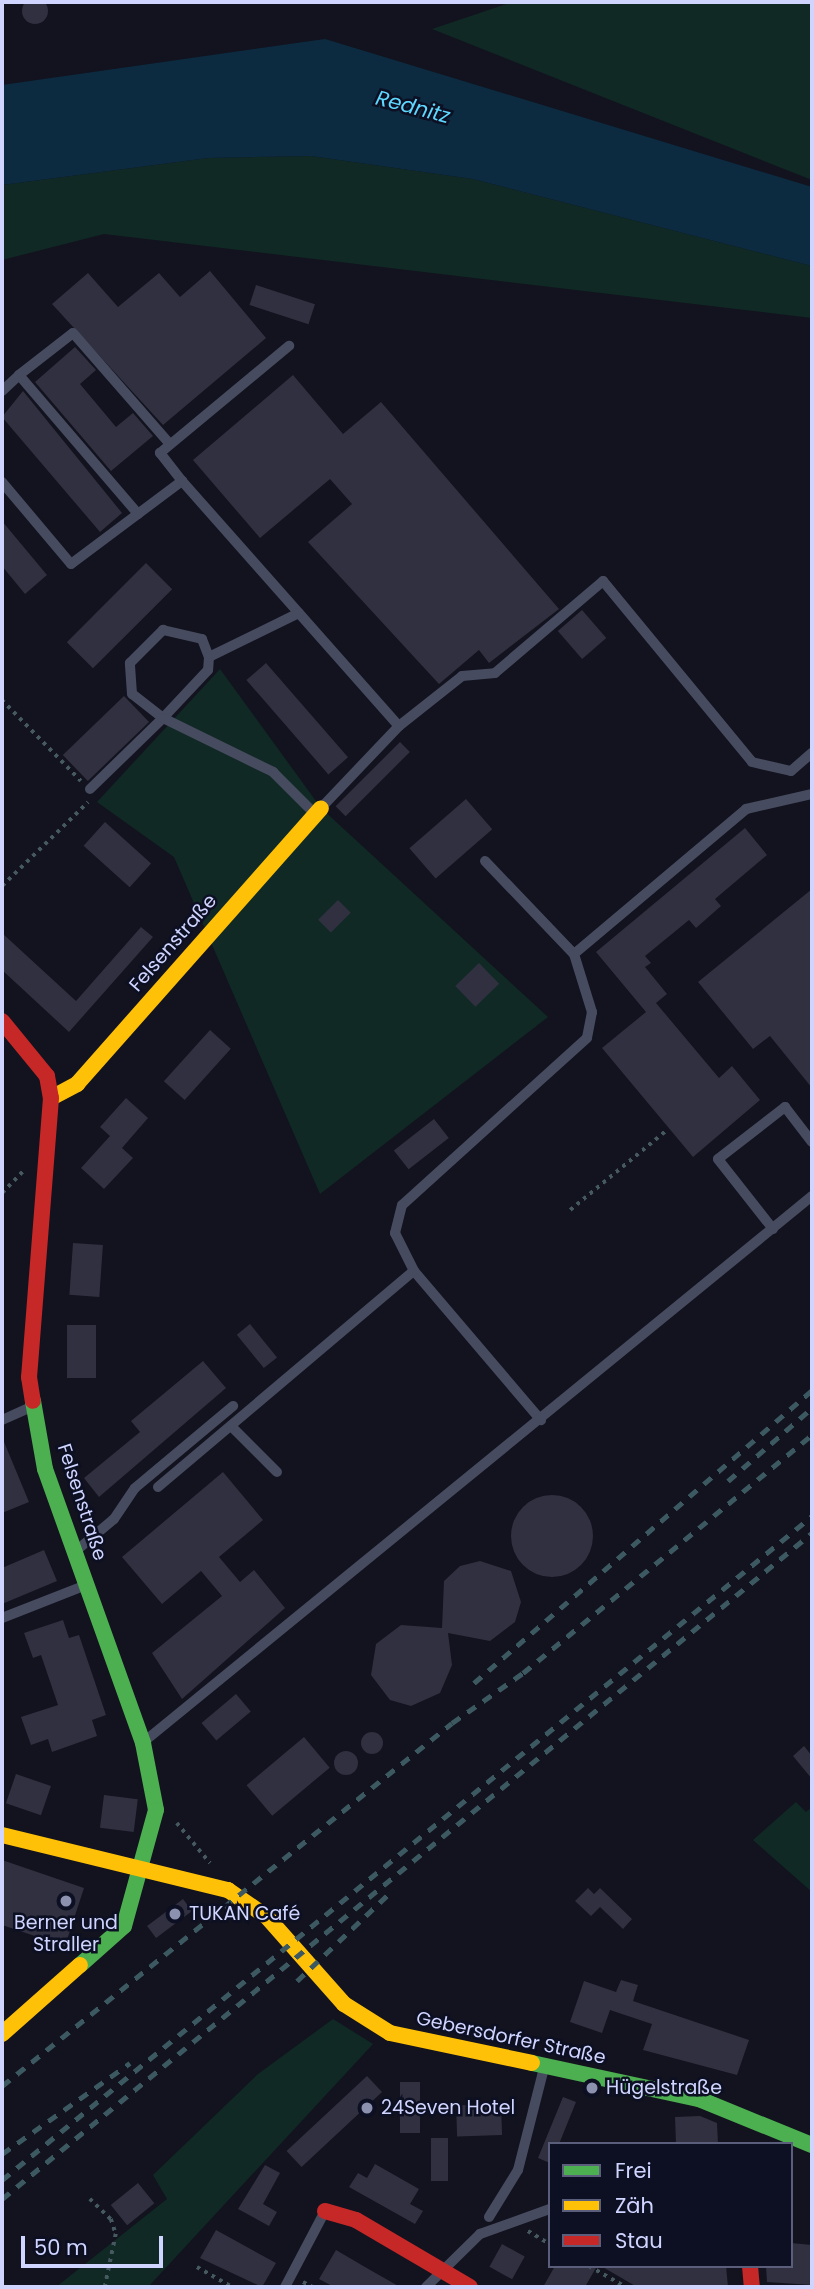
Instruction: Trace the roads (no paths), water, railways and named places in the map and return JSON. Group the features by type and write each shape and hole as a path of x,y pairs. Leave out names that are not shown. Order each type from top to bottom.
{"street":[{"name":"Felsenstraße","path":"51,1098 77,1084 318,811"},
{"name":"Felsenstraße","path":"2,1021 47,1076 51,1098 29,1344 34,1406 45,1469 142,1742 156,1810 145,1867 132,1911 112,1943 2,2034"},
{"name":"Gebersdorfer Straße","path":"2,1835 145,1867 240,1897 278,1928 344,2004 383,2029 544,2068 699,2099 812,2144"},
{"path":"746,2142 748,2120"},
{"path":"325,2211 356,2220 470,2287"},
{"path":"750,2268 752,2287"}],"lane":[{"path":"2,391 73,333 170,444"},
{"path":"289,346 160,453 399,726"},
{"path":"19,375 138,514"},
{"path":"2,482 71,564 182,481"},
{"path":"90,789 163,718 208,670 209,657 202,639 163,630 130,663 132,694 163,718 273,772 318,811 399,726 462,676 495,673 603,581 752,762 791,771 812,753"},
{"path":"209,657 299,613"},
{"path":"574,954 746,808 812,794"},
{"path":"485,861 574,954 592,1012 587,1038 402,1205 395,1233 414,1271 541,1420"},
{"path":"773,1229 718,1159 785,1107 812,1142"},
{"path":"142,1742 541,1420 812,1196"},
{"path":"158,1487 414,1271"},
{"path":"2,1420 34,1406"},
{"path":"75,1552 114,1519 135,1488 233,1406"},
{"path":"231,1426 277,1472"},
{"path":"2,1618 86,1584"},
{"path":"489,2217 518,2170 544,2068"},
{"path":"426,2287 480,2234 548,2210"},
{"path":"285,2287 325,2211"}],"water":[{"name":"Rednitz","path":"325,39 812,187 812,266 473,179 311,156 208,158 2,185 2,85"}],"railway":[{"path":"474,1683 812,1390"},
{"path":"728,1481 812,1408"},
{"path":"2,2086 452,1723 523,1673 812,1435"},
{"path":"2,2180 812,1516"},
{"path":"2,2199 812,1533"},
{"path":"297,1981 393,1890"},
{"path":"2,2154 130,2063"}],"place":[{"name":"Berner und Straller","path":"66,1901"},
{"name":"TUKAN Café","path":"175,1914"},
{"name":"Hügelstraße","path":"592,2088"},
{"name":"24Seven Hotel","path":"367,2108"}]}
